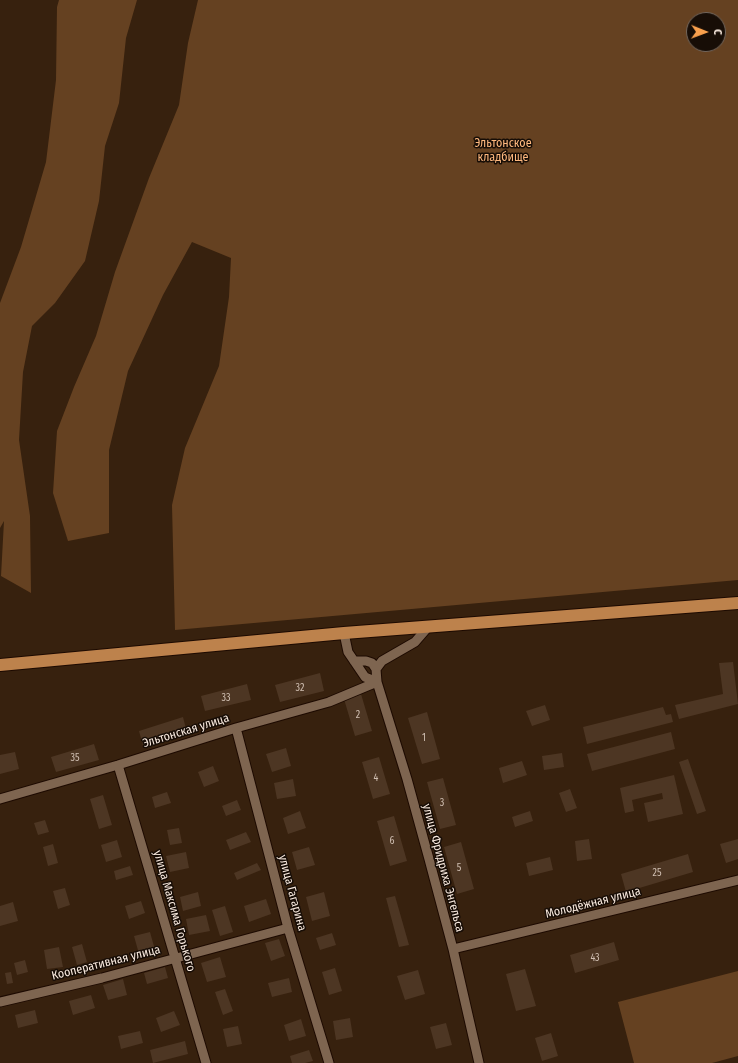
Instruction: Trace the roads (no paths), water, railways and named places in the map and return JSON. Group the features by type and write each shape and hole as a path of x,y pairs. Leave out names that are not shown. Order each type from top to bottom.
{"main road":[{"path":"0,665 344,633 738,603"}],"street":[{"path":"354,661 366,661 372,663 376,669 382,661 415,642 428,627"},
{"path":"344,633 348,652 354,661 366,677 377,682"},
{"name":"улица Фридриха Энгельса","path":"376,669 377,682 430,859 479,1063"},
{"name":"Эльтонская улица","path":"0,800 236,728 329,702 377,682"},
{"name":"улица Гагарина","path":"236,728 288,928 329,1063"},
{"name":"улица Максима Горького","path":"118,765 206,1063"},
{"name":"Молодёжная улица","path":"453,950 738,880"},
{"name":"Кооперативная улица","path":"0,1002 102,978 288,928"}],"park label":[{"name":"Эльтонское кладбище","path":"503,151"}]}
